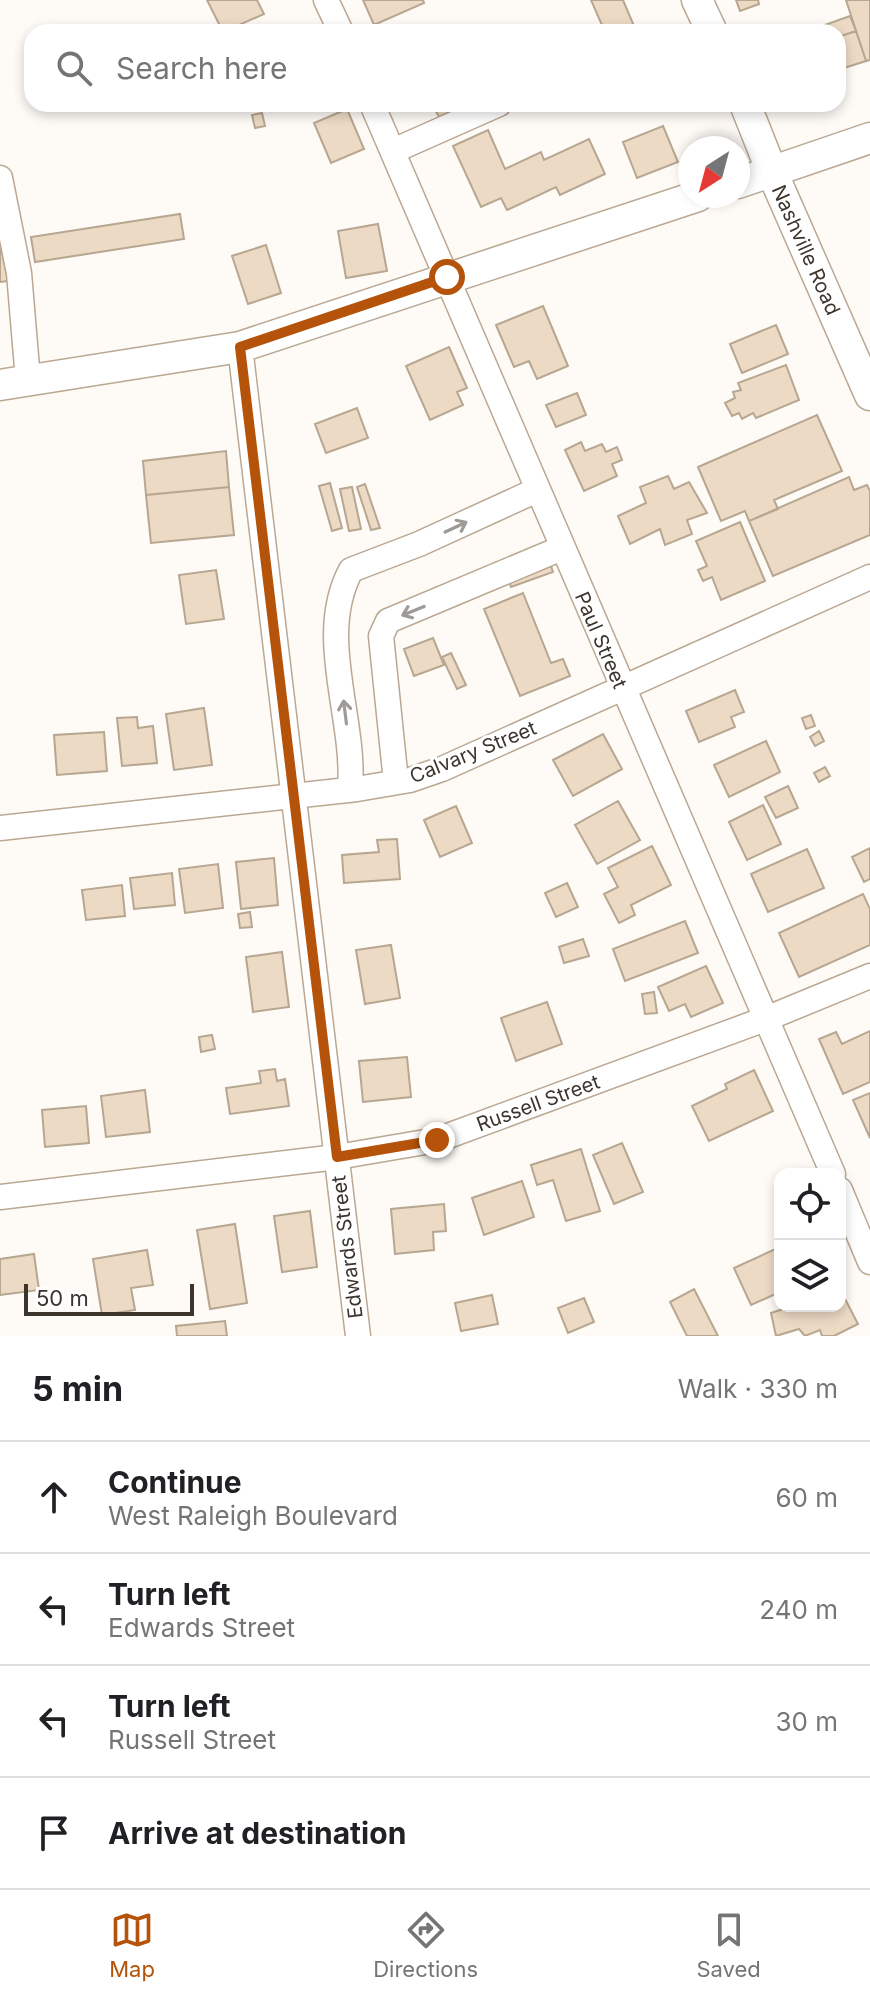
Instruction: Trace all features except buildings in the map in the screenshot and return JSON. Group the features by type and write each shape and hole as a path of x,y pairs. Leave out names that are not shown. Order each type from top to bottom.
{"main road":[{"path":"697,0 708,24"},
{"name":"Nashville Road","path":"748,112 870,395"},
{"path":"750,179 870,138"},
{"path":"14,382 240,347 678,202"}],"street":[{"path":"326,0 337,24"},
{"name":"Paul Street","path":"376,112 830,1168"},
{"path":"393,151 481,112"},
{"path":"0,178 19,273 10,314 14,382"},
{"name":"Edwards Street","path":"240,347 358,1336"},
{"path":"350,790 351,764 334,625 338,594 351,570 419,544 537,490"},
{"path":"351,764 395,770 381,636 388,621 562,548"},
{"name":"Calvary Street","path":"0,828 350,790 395,770 480,753 870,577"},
{"name":"Russell Street","path":"0,1197 337,1157 437,1140 768,1018 870,976"},
{"path":"846,1204 870,1262"}],"route":[{"path":"437,1140 337,1157 240,347 447,277"}]}
